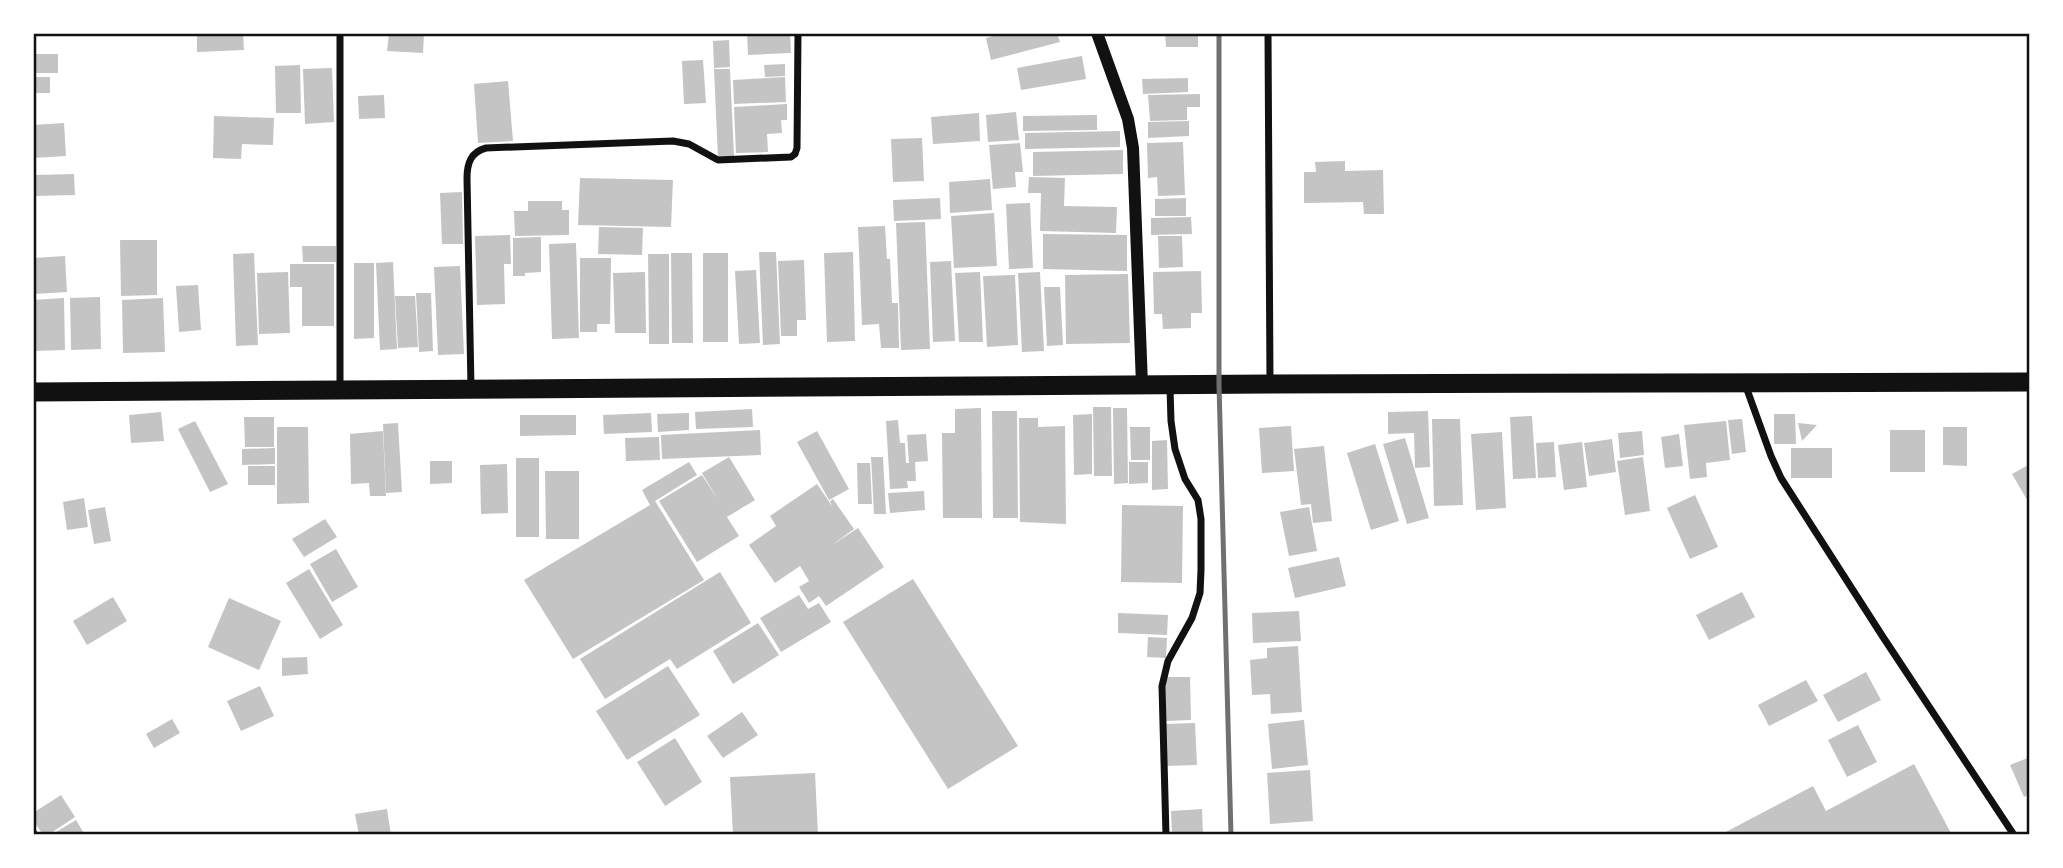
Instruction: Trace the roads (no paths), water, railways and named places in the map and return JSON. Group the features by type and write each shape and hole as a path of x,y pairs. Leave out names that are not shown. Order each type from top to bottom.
{"highway":[{"path":"33,392 1270,384 2030,383"}],"street":[{"path":"340,33 340,390"},
{"path":"471,389 467,166 472,156 478,150 486,148 673,141 689,144 718,160 791,157 797,148 798,33"},
{"path":"1097,33 1128,119 1133,148 1142,385"},
{"path":"1268,33 1270,384"},
{"path":"1745,384 1770,456 1781,478 2014,835"},
{"path":"1166,835 1162,686 1168,661 1192,618 1200,593 1201,570 1198,500 1185,479 1175,449 1171,421 1171,385"}],"railway":[{"path":"1219,33 1219,385 1231,835"}]}
